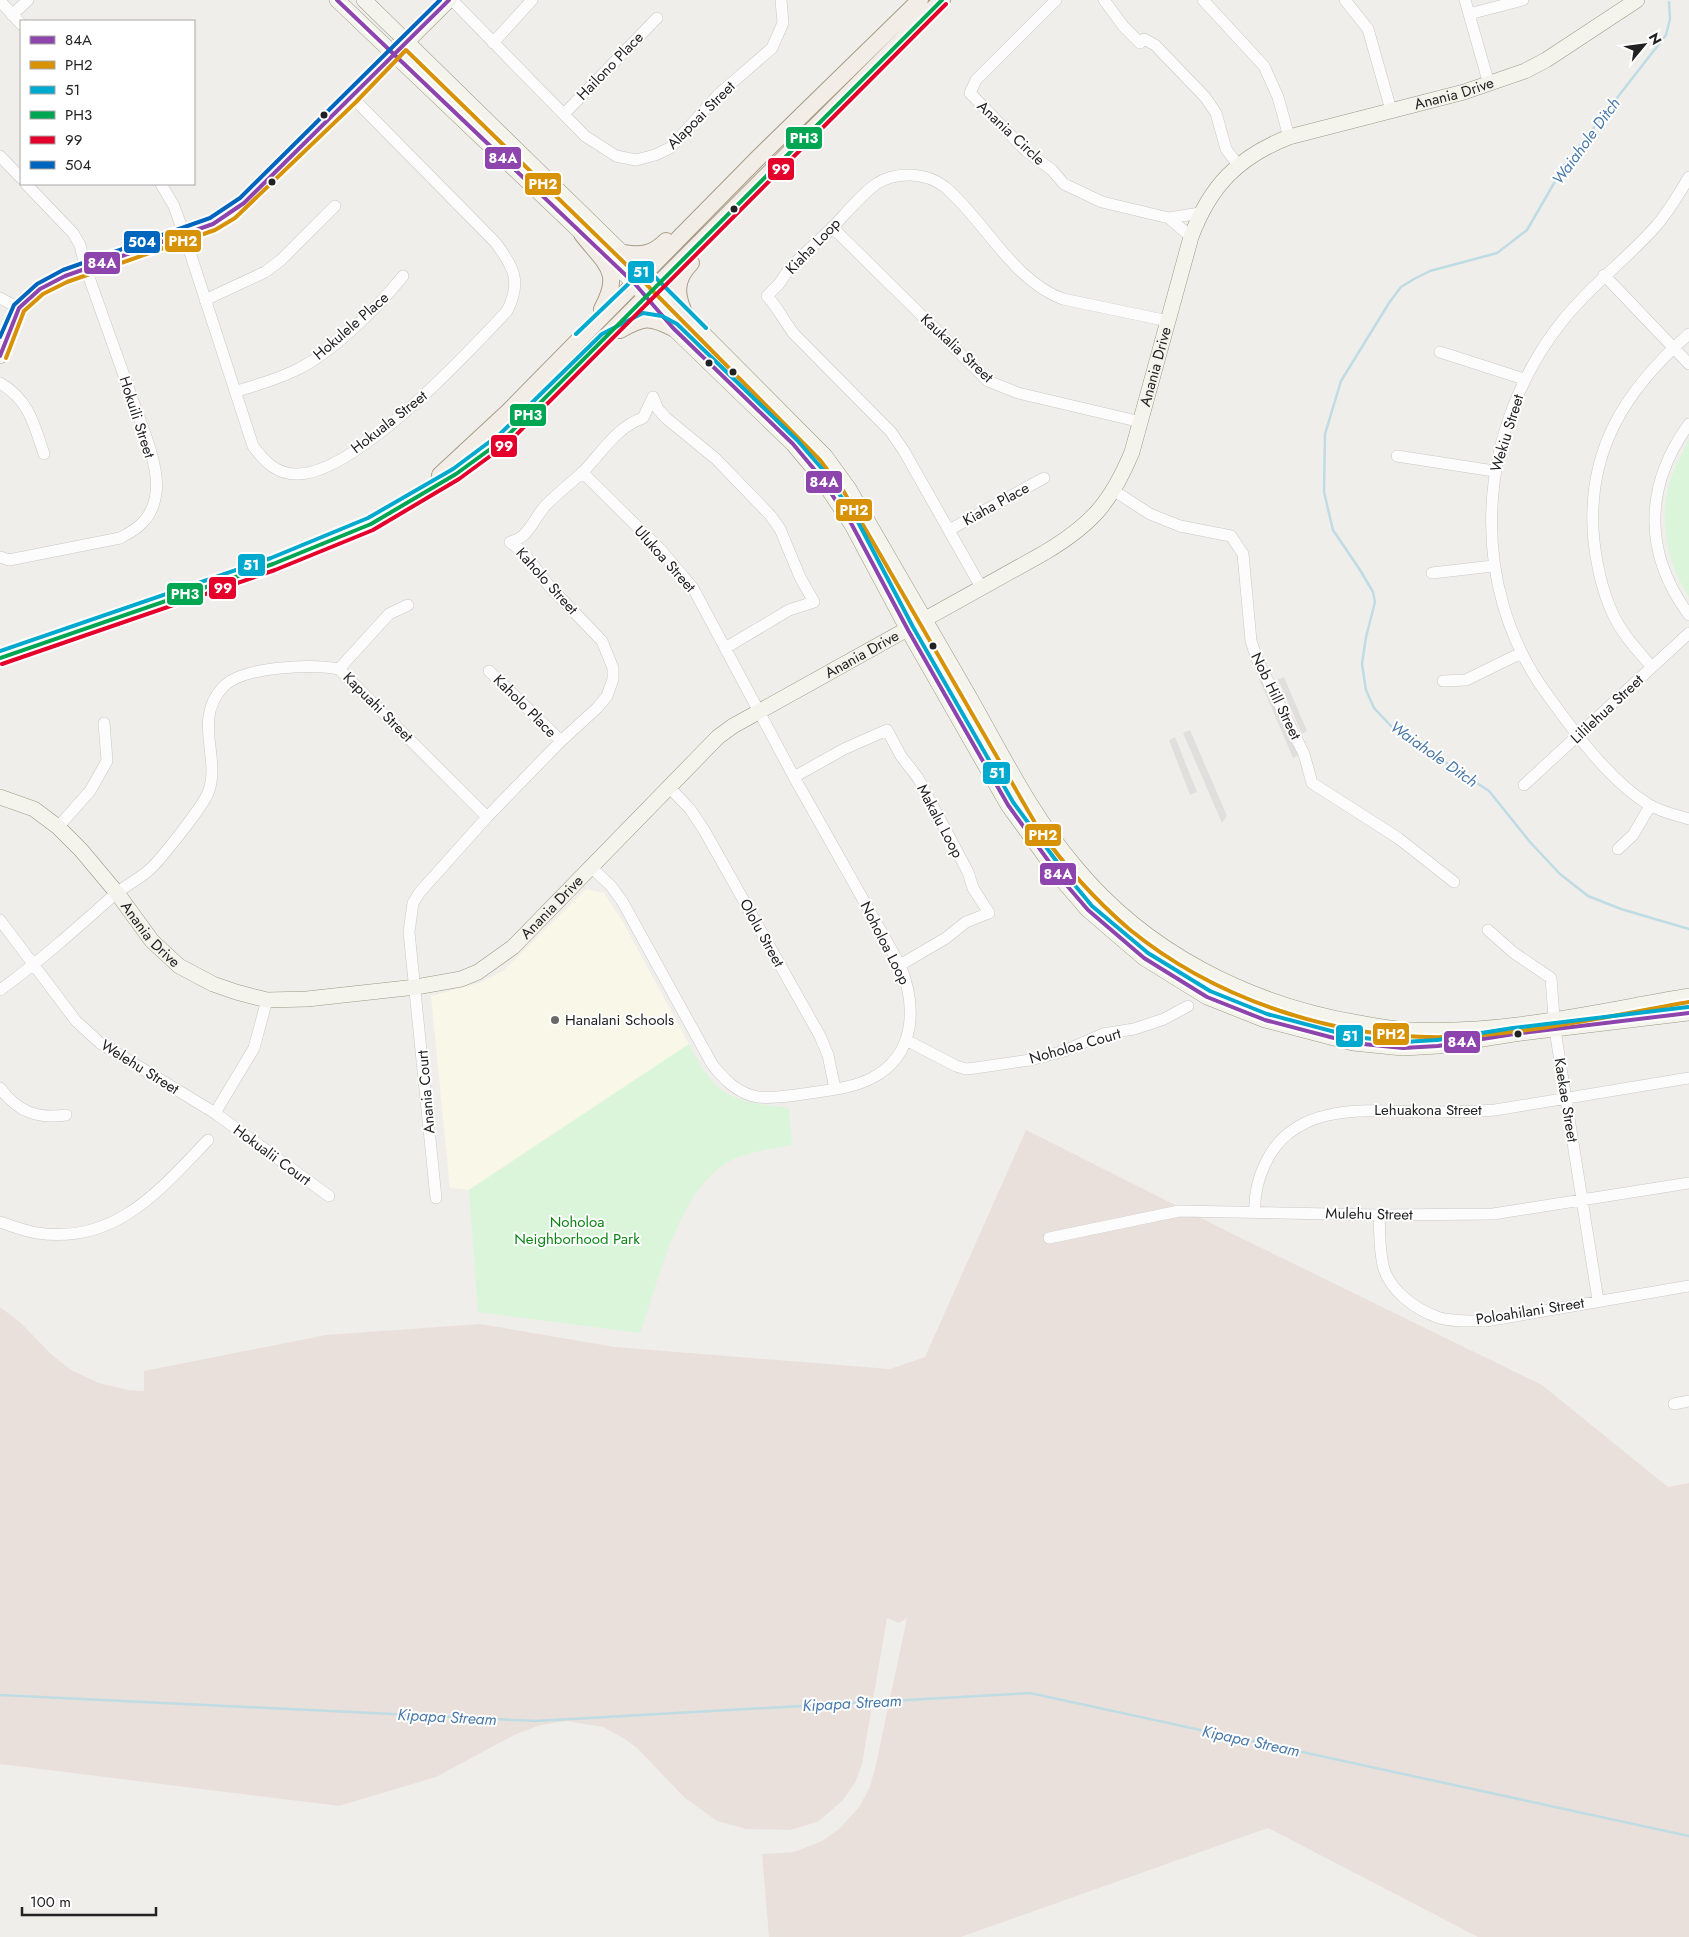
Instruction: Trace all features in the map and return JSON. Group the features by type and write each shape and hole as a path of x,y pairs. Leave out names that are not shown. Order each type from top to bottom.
{"main road":[{"path":"422,492 509,411 757,159 920,0"},
{"path":"0,658 273,564 371,524 422,492 456,474 504,439 942,0"},
{"path":"687,318 677,295 679,278 684,270 732,223 798,145"},
{"path":"622,253 640,255 653,252 757,159"},
{"path":"582,234 608,268 613,279 612,290 595,322"},
{"path":"605,339 644,318 673,328"}],"street":[{"path":"12,15 28,0"},
{"path":"337,0 582,234 640,279"},
{"path":"364,0 622,253 651,292 673,328 793,444 819,475 852,525 908,630 1008,805 1088,910 1144,958 1207,997 1266,1020 1353,1043 1403,1048 1429,1047 1554,1025 1689,996"},
{"path":"0,356 19,308 32,295 65,276 213,224 244,203 406,41 450,0"},
{"name":"Alapoai Street","path":"450,0 585,136 616,156 636,160 655,155 670,148 719,94 772,48 783,23 781,0"},
{"path":"493,43 532,0"},
{"name":"Anania Circle","path":"1056,0 976,80 970,93 1026,151 1052,170 1064,184 1102,202 1169,218 1200,213"},
{"path":"1104,0 1124,27 1140,43 1144,39 1155,45 1205,97 1216,113 1226,149 1238,165"},
{"path":"1203,0 1264,66 1278,97 1289,137"},
{"path":"1345,0 1368,28 1391,110"},
{"path":"1465,0 1489,84"},
{"path":"1469,14 1524,0"},
{"name":"Anania Drive","path":"0,797 34,809 58,828 81,850 117,893 152,941 179,966 213,984 267,1000 307,999 462,979 493,962 513,947 718,737 981,587 1044,554 1080,531 1096,514 1113,490 1132,452 1191,237 1200,213 1214,189 1238,165 1266,146 1289,137 1489,84 1525,71 1546,60 1637,0"},
{"path":"1,5 20,23"},
{"name":"Hailono Place","path":"564,114 656,18"},
{"name":"Hokuala Street","path":"162,185 174,206 184,234 237,391 253,446 272,468 287,473 315,472 369,440 421,400 507,312 514,298 516,284 514,270 495,242 352,97"},
{"path":"0,156 20,177"},
{"name":"Kiaha Loop","path":"981,587 891,432 794,334 785,322 781,311 767,296 779,284 789,269 878,183 904,174 929,178 944,187 999,247 1049,294 1063,299 1168,321"},
{"name":"Wekiu Street","path":"1689,177 1656,226 1604,275 1563,319 1524,379 1507,423 1494,470 1490,539 1493,566 1508,620 1521,653 1535,680 1599,760 1632,794 1650,806 1689,819"},
{"name":"Hokuili Street","path":"0,557 9,560 120,538 136,530 147,519 153,508 157,492 155,472 142,428 86,270 80,245 73,233 27,185"},
{"path":"205,300 246,283 273,266 335,206"},
{"name":"Anania Circle","path":"1169,218 1191,237"},
{"name":"Kaukalia Street","path":"832,227 988,381 1018,392 1141,422"},
{"path":"1604,275 1689,364"},
{"name":"Hokulele Place","path":"237,391 300,369 328,349 388,295 403,276"},
{"path":"651,292 687,318 836,470 925,620 1020,788 1073,864 1135,926 1168,951 1228,984 1315,1016 1412,1030 1554,1025 1689,1013"},
{"path":"0,298 19,308"},
{"path":"1652,667 1624,634 1612,612 1600,580 1592,523 1594,484 1601,454 1618,417 1648,372 1689,334"},
{"path":"1440,352 1524,379"},
{"path":"0,383 18,394 25,403 44,454"},
{"name":"Kaholo Street","path":"416,986 409,932 413,902 487,817 561,741 585,721 607,696 613,679 614,668 602,640 550,587 522,551 510,542 525,535 545,506 582,472 618,432 631,422 643,418 653,396 658,409 666,418 716,459 770,515 780,529 800,578 814,602 789,610 727,647"},
{"path":"1689,424 1668,458 1660,478 1655,508 1655,541 1665,576 1689,615"},
{"path":"1397,456 1494,470"},
{"name":"Ulukoa Street","path":"582,472 681,572 693,588 727,647 759,712"},
{"name":"Kiaha Place","path":"949,530 1044,478"},
{"name":"Nob Hill Street","path":"1113,490 1150,514 1180,526 1231,536 1243,554 1251,641 1257,659 1304,754 1312,783 1398,838 1454,882"},
{"path":"1432,573 1493,566"},
{"path":"339,669 389,614 408,605"},
{"name":"Lililehua Street","path":"1524,785 1689,633"},
{"path":"1443,681 1466,680 1521,653"},
{"name":"Kapuahi Street","path":"0,990 34,966 117,893 149,870 208,793 212,778 208,712 214,698 224,686 240,675 322,666 339,669 487,817"},
{"name":"Kaholo Place","path":"489,671 561,741"},
{"name":"Noholoa Loop","path":"591,868 611,886 622,901 695,1036 722,1077 737,1089 754,1097 790,1095 835,1089 872,1078 886,1069 898,1056 906,1040 910,1021 909,986 900,965 759,712"},
{"path":"58,828 90,791 107,761 104,723"},
{"name":"Makalu Loop","path":"794,777 844,749 887,730 901,756 918,778 968,872 973,888 989,913 966,922 946,938 900,965"},
{"name":"Ololu Street","path":"669,787 690,809 704,830 820,1036 828,1055 835,1089"},
{"path":"1618,849 1633,835 1650,806"},
{"name":"Welehu Street","path":"0,920 76,1021 100,1043 215,1113"},
{"name":"Kaekae Street","path":"1488,930 1514,953 1551,978 1554,1025 1580,1200 1598,1300"},
{"name":"Anania Court","path":"416,986 436,1198"},
{"path":"215,1113 254,1048 267,1000"},
{"name":"Noholoa Court","path":"906,1040 966,1070 1030,1060 1064,1051 1102,1034 1134,1030 1164,1019 1188,1006"},
{"name":"Lehuakona Street","path":"1255,1212 1254,1202 1259,1180 1268,1156 1290,1133 1322,1116 1341,1111 1361,1110 1463,1113 1496,1110 1689,1078"},
{"path":"0,1088 30,1114 47,1117 66,1115"},
{"name":"Hokualii Court","path":"215,1113 329,1196"},
{"path":"0,1222 37,1233 72,1233 96,1228 119,1219 144,1204 208,1140"},
{"name":"Mulehu Street","path":"1049,1238 1180,1211 1379,1215 1493,1214 1689,1183"},
{"name":"Poloahilani Street","path":"1379,1215 1380,1250 1386,1276 1406,1299 1436,1317 1462,1321 1486,1320 1689,1286"},
{"path":"1674,1404 1689,1401"}],"shaded area":[{"path":"1262,672 1300,754 1293,758 1258,676"},
{"path":"1284,677 1307,731 1302,734 1278,679"},
{"path":"1190,730 1227,816 1222,823 1183,733"},
{"path":"1175,737 1197,792 1190,795 1169,740"},
{"name":"Hanalani Schools","path":"586,889 604,893 624,924 689,1044 469,1190 450,1188 431,996 479,983 503,971"},
{"path":"1026,1130 1239,1237 1542,1385 1668,1487 1689,1483 1689,1937 1478,1937 1268,1828 961,1937 769,1937 762,1854 794,1852 822,1841 839,1829 859,1807 869,1789 875,1769 907,1618 899,1623 887,1618 862,1764 855,1783 843,1800 817,1822 790,1830 746,1829 717,1821 685,1798 637,1748 623,1738 603,1727 566,1721 541,1725 514,1735 436,1777 339,1806 0,1764 0,1307 20,1322 51,1354 71,1370 99,1383 128,1390 144,1391 144,1371 326,1335 480,1324 615,1347 890,1369 925,1357"}],"green space":[{"path":"1689,439 1689,597 1671,558 1665,529 1665,514 1666,499 1671,479"},
{"name":"Noholoa Neighborhood Park","path":"689,1044 708,1076 727,1094 753,1103 789,1108 792,1145 758,1151 733,1159 709,1177 682,1217 663,1264 640,1333 478,1312 469,1190"}],"waterway":[{"name":"Waiahole Ditch","path":"1669,2 1670,19 1666,35 1564,166 1527,230 1497,253 1430,271 1414,279 1401,287 1389,303 1341,381 1325,434 1324,492 1333,530 1373,592 1375,602 1366,637 1362,664 1366,690 1374,708 1392,727 1489,791 1530,842 1560,874 1588,896 1621,909 1689,929"},
{"name":"Kipapa Stream","path":"0,1695 536,1721 1030,1693 1689,1836"}],"transit line":[{"name":"84A","path":"337,0 635,284 673,328 793,444 819,475 852,525 908,630 1008,805 1063,881 1088,910 1144,958 1207,997 1265,1020 1353,1043 1403,1048 1438,1046 1514,1034 1689,1013"},
{"name":"504","path":"0,337 14,305 37,284 63,270 210,218 240,198 440,0"},
{"name":"84A","path":"0,356 19,308 40,289 65,276 213,224 244,203 449,0"},
{"name":"PH3","path":"0,658 273,564 371,524 456,474 504,439 942,0"},
{"name":"99","path":"2,664 275,570 373,530 459,479 508,443 946,4"},
{"name":"PH2","path":"6,358 24,311 43,294 67,282 215,230 235,218 356,102 406,50 641,279 820,460 844,492 1038,828 1080,881 1129,929 1163,954 1200,976 1239,995 1280,1011 1321,1023 1364,1031 1407,1036 1449,1037 1479,1035 1570,1024 1689,1002"},
{"name":"51","path":"576,334 644,269 649,271 706,328"},
{"name":"51","path":"0,651 271,558 368,518 453,469 500,434 602,334 643,313 662,316 677,324 797,440 824,471 858,522 913,627 1013,802 1068,877 1092,906 1148,953 1210,991 1267,1014 1354,1037 1403,1042 1437,1040 1513,1028 1688,1007"}],"place":[{"name":"Hanalani Schools","path":"555,1020"}]}
